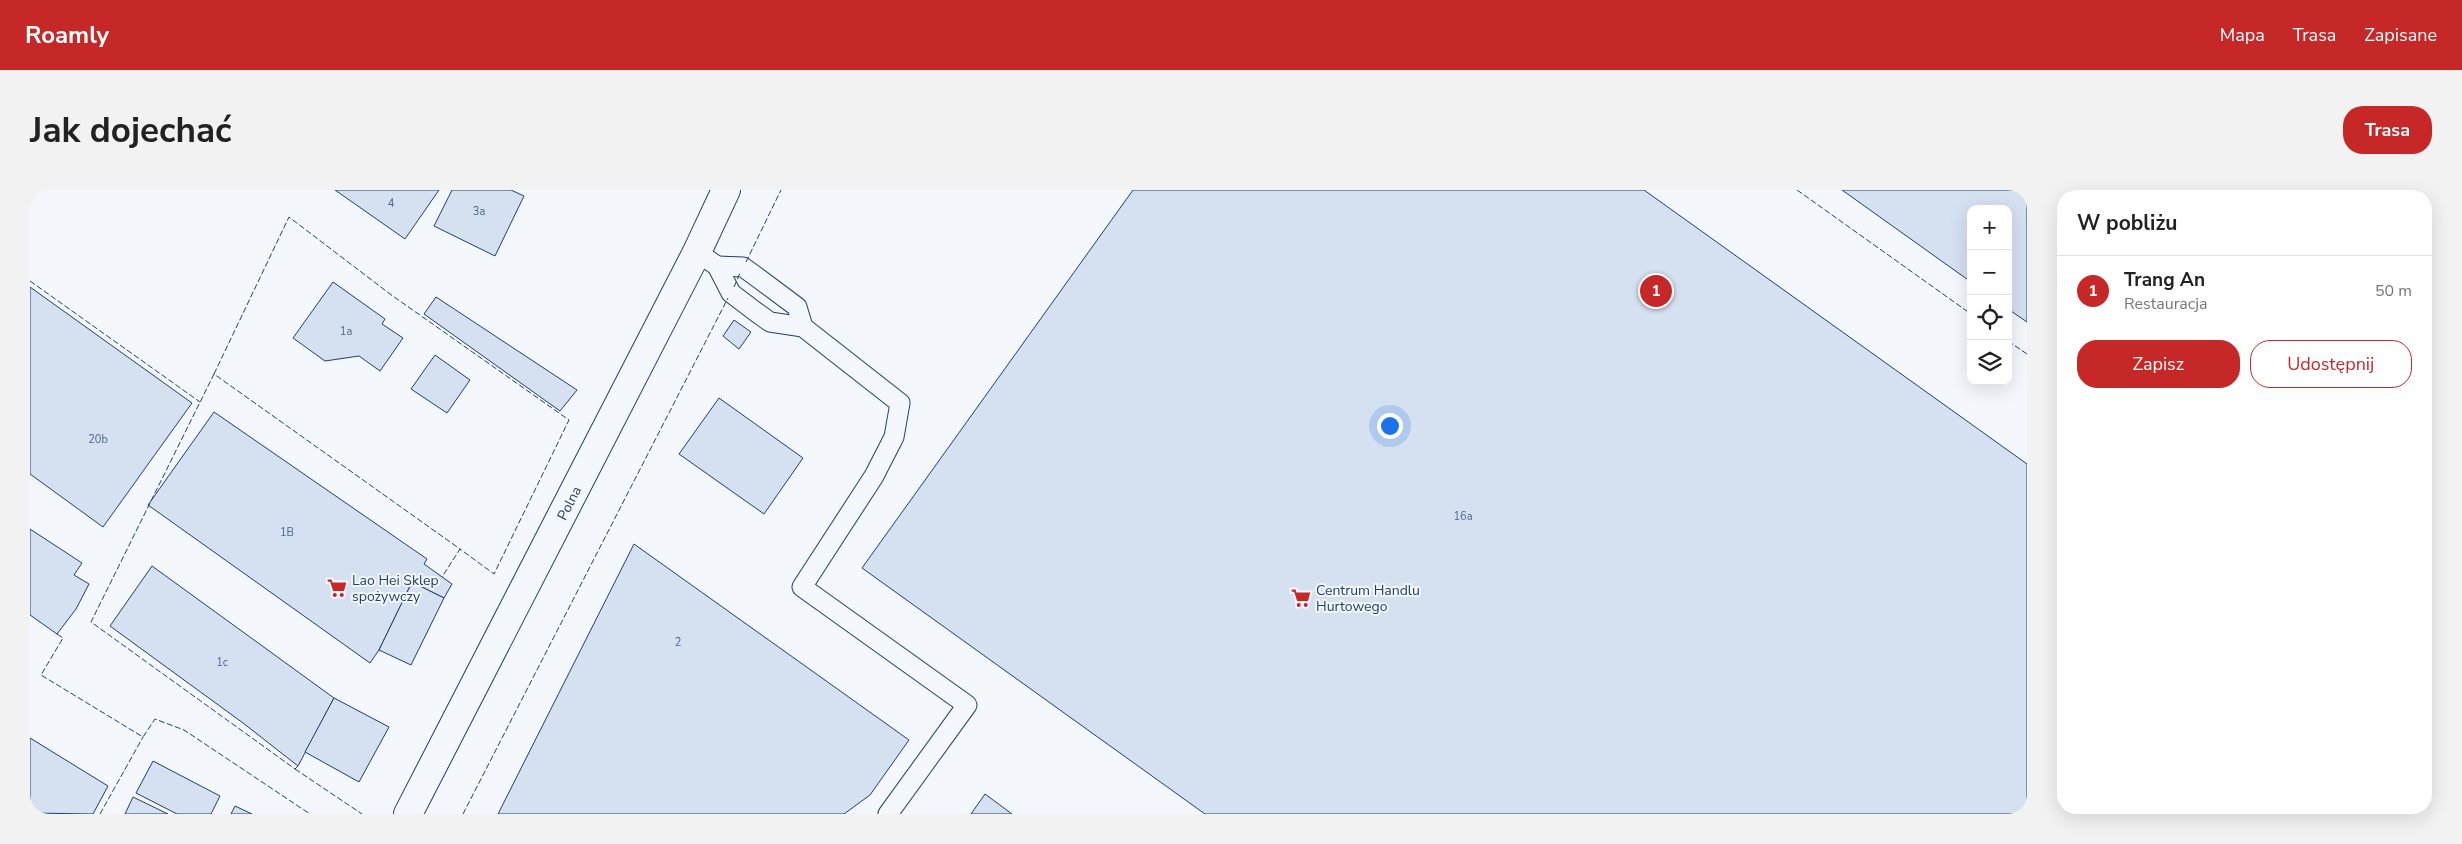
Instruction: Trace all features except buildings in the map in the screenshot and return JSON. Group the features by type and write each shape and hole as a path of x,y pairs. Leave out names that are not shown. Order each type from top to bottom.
{"street":[{"name":"Polna","path":"408,814 707,259 721,192"}],"lane":[{"path":"707,259 731,293 756,312 770,322 803,327 900,404 894,437 874,476 802,587 967,705 888,814"},
{"path":"707,259 743,268 754,275 796,307 803,327"}],"fence":[{"path":"746,262 781,190"},
{"path":"1797,190 1967,311"},
{"path":"214,374 289,217 390,294 569,420 494,574 460,549"},
{"path":"734,287 740,273"},
{"path":"30,281 200,402"},
{"path":"463,814 728,298"},
{"path":"2012,344 2027,354"},
{"path":"298,766 295,769 91,622 214,374 460,549 442,577"},
{"path":"57,634 63,638 41,675 143,737 155,719 184,730 310,814"},
{"path":"100,814 143,737"},
{"path":"295,769 362,814"}],"place":[{"name":"Trang An","path":"1656,291"},
{"name":"Lao Hei Sklep spożywczy","path":"337,588"},
{"name":"Centrum Handlu Hurtowego","path":"1301,598"}]}
